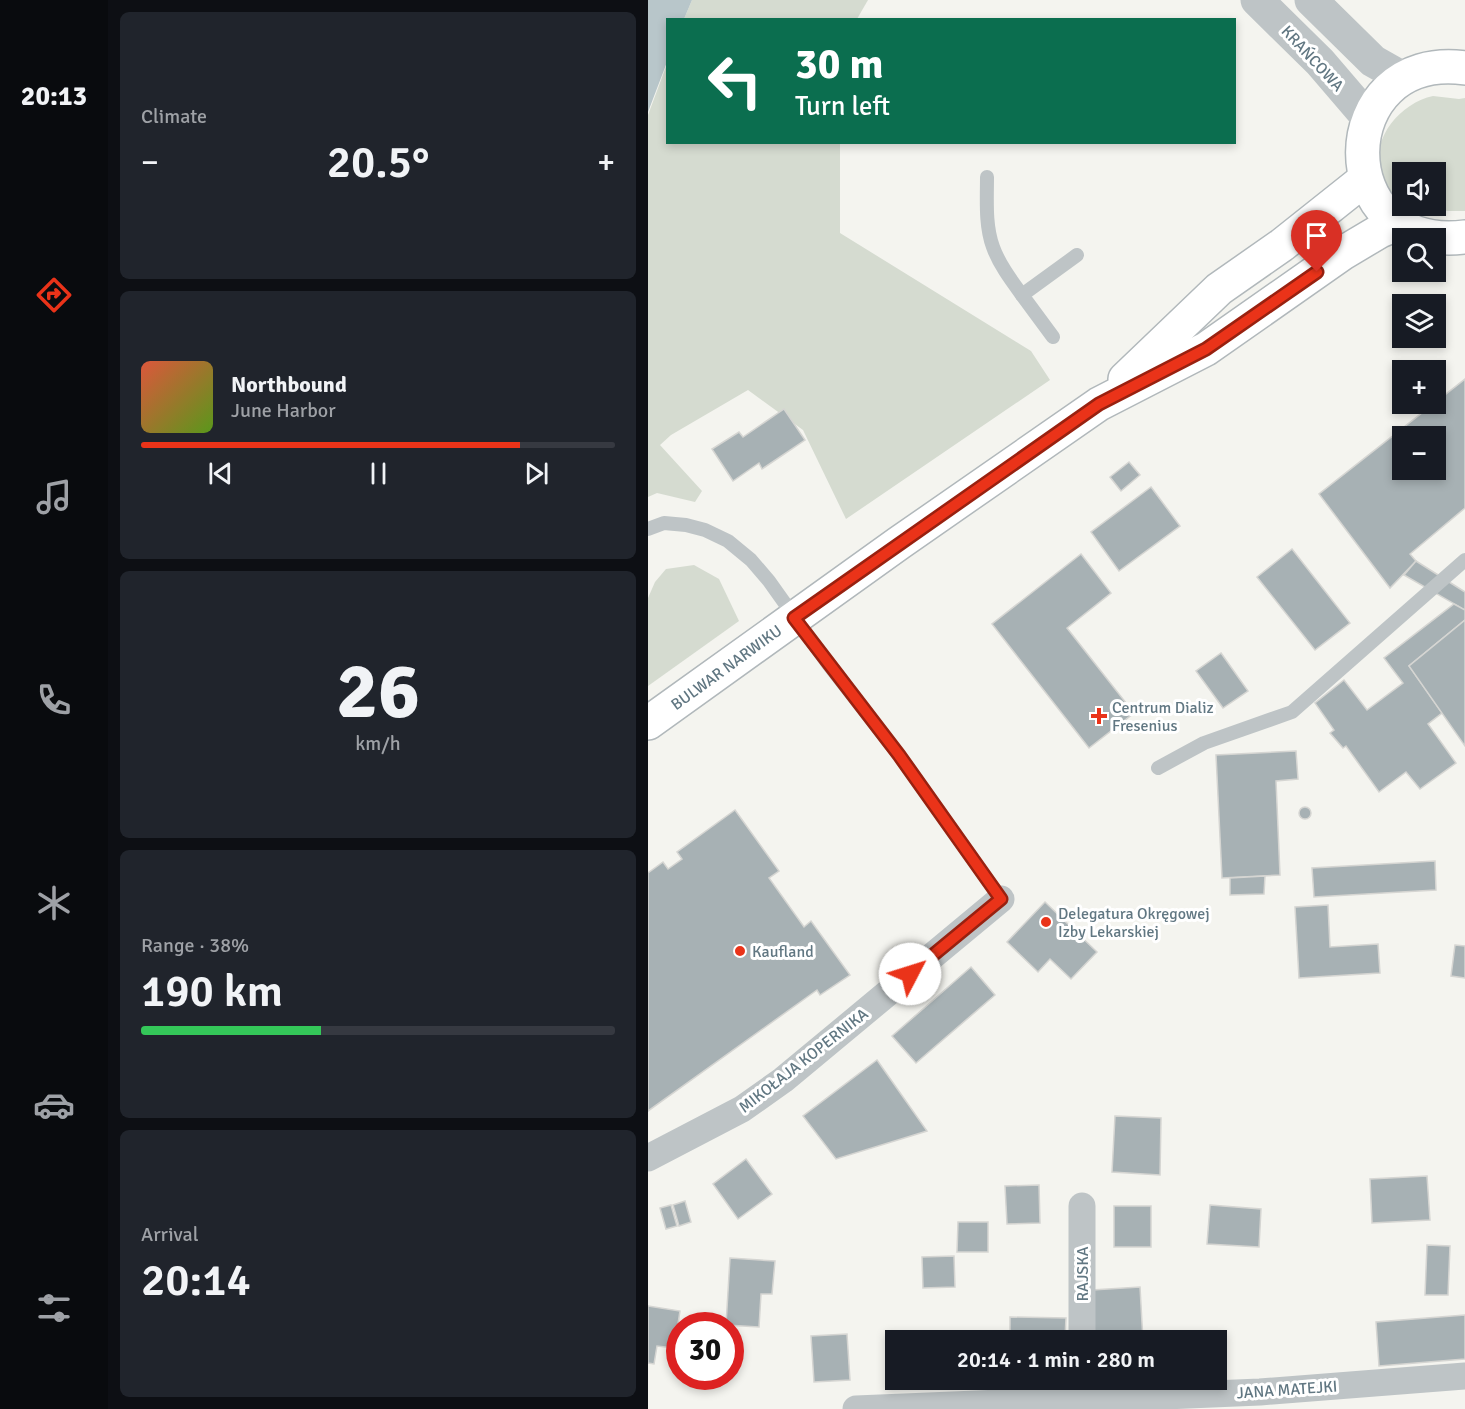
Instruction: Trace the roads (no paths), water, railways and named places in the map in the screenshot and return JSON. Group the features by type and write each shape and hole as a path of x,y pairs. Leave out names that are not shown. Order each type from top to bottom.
{"main road":[{"path":"1465,68 1449,66 1426,69 1403,78 1383,96 1368,118 1362,138 1365,179 1378,204 1397,224 1430,236 1446,239 1465,237"},
{"name":"BULWAR NARWIKU","path":"1099,404 1219,289 1282,245 1365,179"},
{"name":"BULWAR NARWIKU","path":"648,723 1099,404 1206,349 1342,253 1397,224"}],"street":[{"name":"KRAŃCOWA","path":"1257,0 1320,62 1368,118"},
{"path":"1311,0 1346,37 1373,61 1403,78"},
{"name":"MIKOŁAJA KOPERNIKA","path":"648,1158 742,1109 783,1080 1001,899"},
{"name":"RAJSKA","path":"1082,1206 1082,1330"},
{"name":"JANA MATEJKI","path":"856,1409 1082,1390 1215,1402 1260,1392 1465,1376"}],"lane":[{"path":"987,177 988,218 992,245 1003,268 1053,337"},
{"path":"1022,295 1077,255"},
{"path":"648,529 664,523 705,530 728,541 751,560 899,755 1001,899"},
{"path":"1158,768 1204,743 1292,712 1465,560"}],"place":[{"name":"Centrum Dializ Fresenius","path":"1099,716"},
{"name":"Delegatura Okręgowej Izby Lekarskiej","path":"1046,922"},
{"name":"Kaufland","path":"740,951"}]}
